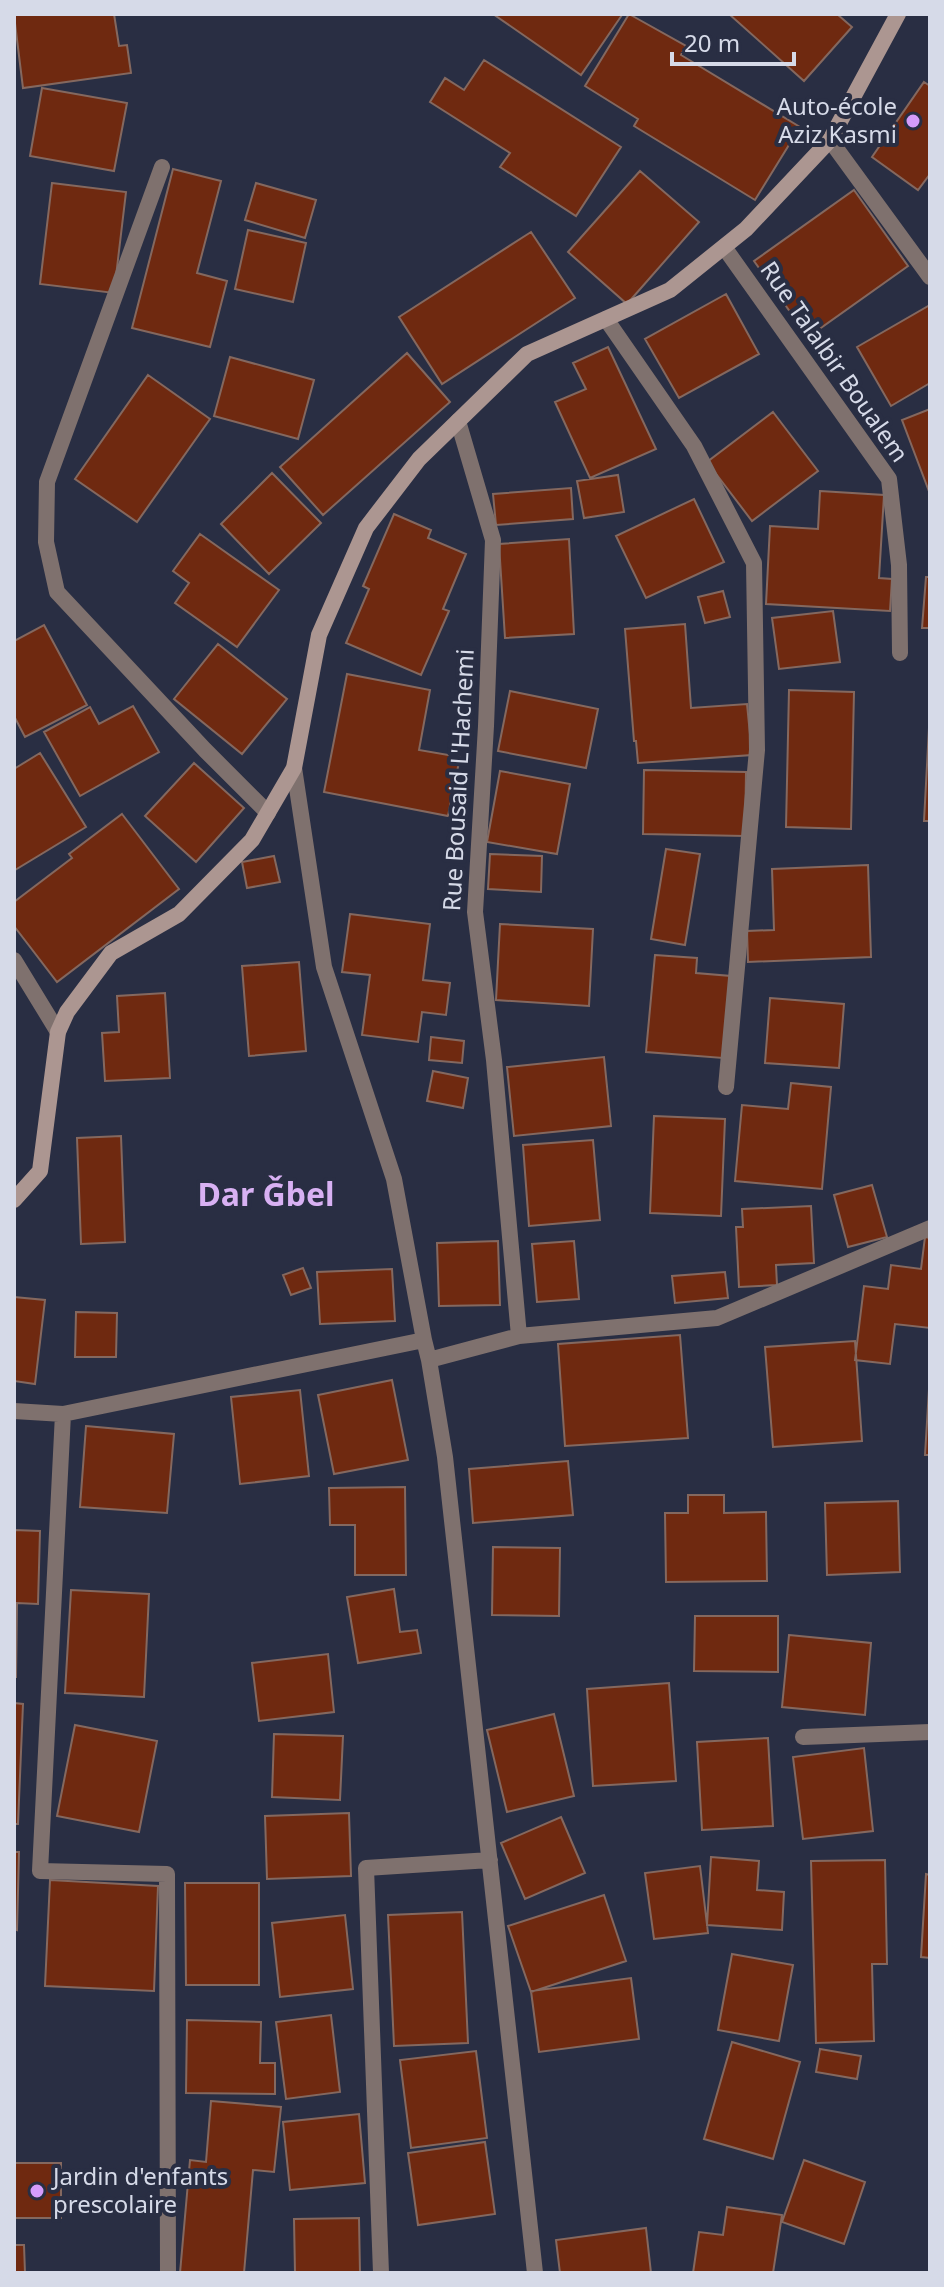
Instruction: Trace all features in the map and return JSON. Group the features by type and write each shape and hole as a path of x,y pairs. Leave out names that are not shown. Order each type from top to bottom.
{"street":[{"path":"535,2273 445,1457 394,1179 324,967 294,768 319,635 366,528 419,459 527,354 670,290 746,229 830,140 898,14"},
{"path":"830,140 930,277"},
{"path":"162,167 47,482 46,542 57,592 268,813"},
{"name":"Rue Talalbir Boualem","path":"724,247 889,479 899,565 900,653"},
{"path":"606,319 694,446 754,563 757,750 726,1087"},
{"name":"Rue Bousaid L'Hachemi","path":"458,421 493,540 475,912 494,1060 519,1336"},
{"path":"14,1200 40,1171 58,1032 67,1012 111,953 179,914 252,840 294,768"},
{"path":"14,960 58,1032"},
{"path":"429,1360 519,1336 717,1318 930,1228"},
{"path":"14,1411 63,1414 424,1340"},
{"path":"63,1414 40,1871 167,1874 168,2273"},
{"path":"803,1737 930,1732"},
{"path":"381,2273 366,1868 490,1860"}],"building":[{"path":"114,14 119,46 127,45 131,73 23,88 14,15"},
{"path":"493,14 620,14 622,15 581,75"},
{"path":"629,14 686,46 681,55 800,127 755,200 634,126 638,119 585,86"},
{"path":"729,14 837,14 852,27 804,81"},
{"path":"484,60 621,147 576,216 500,167 510,153 430,102 445,78 464,90"},
{"name":"Auto-école Aziz Kasmi","path":"924,82 930,86 930,174 918,190 872,157"},
{"path":"42,88 127,103 114,171 30,156"},
{"path":"173,169 221,181 197,273 227,281 210,347 132,328"},
{"path":"640,171 699,222 627,304 568,252"},
{"path":"52,183 126,192 114,293 40,284"},
{"path":"256,183 316,200 305,238 245,220"},
{"path":"854,190 908,266 808,337 754,261"},
{"path":"248,230 306,243 293,302 235,289"},
{"path":"531,232 575,298 442,384 399,317"},
{"path":"726,294 759,354 679,398 645,339"},
{"path":"930,305 930,383 891,406 857,347"},
{"path":"608,347 656,449 590,478 555,402 586,389 573,363"},
{"path":"407,353 450,402 323,515 280,467"},
{"path":"230,357 314,380 298,439 214,416"},
{"path":"148,375 210,419 137,522 75,479"},
{"path":"930,409 930,494 902,420"},
{"path":"773,412 818,471 752,521 707,462"},
{"path":"272,473 321,523 269,574 221,524"},
{"path":"618,475 624,512 584,518 577,481"},
{"path":"571,488 573,519 496,525 493,494"},
{"path":"820,491 884,495 879,578 892,579 890,611 766,604 770,526 818,529"},
{"path":"694,499 724,562 646,598 616,536"},
{"path":"394,514 431,530 428,538 466,554 443,609 449,611 421,675 346,643 369,589 363,586"},
{"path":"200,534 279,590 237,647 175,603 189,583 173,571"},
{"path":"569,539 574,634 505,638 499,544"},
{"path":"926,577 930,577 930,628 922,628"},
{"path":"723,591 730,617 705,623 698,597"},
{"path":"833,611 840,662 779,669 772,618"},
{"path":"685,624 691,708 747,704 752,755 638,763 625,629"},
{"path":"44,625 87,705 25,737 14,716 14,641"},
{"path":"218,644 287,699 242,754 174,699"},
{"path":"347,674 430,690 419,750 460,757 448,816 324,792"},
{"path":"789,690 854,692 851,829 786,827"},
{"path":"510,691 598,709 586,768 498,751"},
{"path":"133,706 159,752 80,796 44,732 90,707 99,724"},
{"path":"930,709 930,821 924,821"},
{"path":"40,753 86,827 15,870 14,769"},
{"path":"194,763 244,808 196,862 145,816"},
{"path":"644,770 746,772 745,836 643,834"},
{"path":"500,771 570,784 557,854 487,842"},
{"path":"122,814 179,889 57,982 14,926 14,902 72,858 69,854"},
{"path":"666,849 700,854 685,945 651,939"},
{"path":"490,854 542,856 541,892 488,889"},
{"path":"274,856 280,882 247,888 242,862"},
{"path":"868,865 871,957 748,962 747,931 774,930 772,869"},
{"path":"350,914 430,924 423,980 450,983 446,1015 422,1012 418,1042 362,1035 370,975 342,972"},
{"path":"500,924 593,929 589,1006 496,1000"},
{"path":"655,955 697,958 696,973 731,976 723,1058 646,1052"},
{"path":"299,962 306,1051 249,1056 242,966"},
{"path":"165,993 170,1078 105,1081 102,1033 119,1032 117,996"},
{"path":"770,998 844,1004 839,1068 765,1063"},
{"path":"431,1037 464,1041 462,1063 429,1060"},
{"path":"604,1057 611,1126 514,1136 507,1067"},
{"path":"433,1071 468,1078 463,1108 427,1101"},
{"path":"791,1083 831,1087 822,1189 735,1181 742,1105 788,1109"},
{"path":"654,1116 725,1119 721,1216 650,1213"},
{"path":"121,1136 125,1242 81,1244 77,1138"},
{"path":"593,1140 600,1220 529,1226 523,1145"},
{"path":"872,1185 887,1237 848,1247 834,1195"},
{"path":"811,1206 814,1263 776,1265 777,1285 739,1287 736,1227 743,1227 742,1209"},
{"path":"925,1237 930,1238 930,1328 895,1324 890,1364 855,1360 864,1286 888,1289 891,1265 921,1269"},
{"path":"498,1241 500,1305 439,1306 437,1243"},
{"path":"574,1241 579,1299 537,1302 532,1244"},
{"path":"303,1268 311,1288 291,1295 283,1275"},
{"path":"392,1269 395,1321 320,1324 317,1272"},
{"path":"725,1272 728,1298 675,1303 672,1276"},
{"path":"14,1297 45,1300 35,1384 14,1381"},
{"path":"76,1312 117,1313 116,1357 75,1357"},
{"path":"680,1335 688,1438 565,1446 558,1344"},
{"path":"855,1341 862,1441 773,1447 765,1347"},
{"path":"392,1380 408,1460 334,1474 318,1395"},
{"path":"929,1389 930,1455 925,1455"},
{"path":"300,1390 309,1476 240,1484 231,1397"},
{"path":"86,1426 174,1434 167,1513 80,1507"},
{"path":"568,1461 573,1515 473,1523 469,1469"},
{"path":"405,1487 406,1575 355,1575 355,1525 330,1525 329,1488"},
{"path":"688,1495 724,1495 724,1513 766,1512 767,1581 666,1582 665,1513 688,1513"},
{"path":"898,1501 900,1572 827,1575 825,1503"},
{"path":"14,1530 40,1531 38,1604 17,1603 16,1678"},
{"path":"493,1547 560,1548 559,1616 492,1615"},
{"path":"394,1589 400,1632 417,1630 421,1653 358,1663 347,1597"},
{"path":"71,1590 149,1594 144,1697 65,1693"},
{"path":"695,1616 778,1616 778,1672 694,1671"},
{"path":"789,1635 871,1643 865,1715 782,1707"},
{"path":"328,1654 334,1712 259,1721 252,1663"},
{"path":"669,1683 676,1781 593,1786 587,1689"},
{"path":"14,1703 23,1704 18,1824 14,1824"},
{"path":"554,1714 574,1796 507,1812 487,1730"},
{"path":"75,1725 157,1741 139,1832 57,1816"},
{"path":"274,1734 343,1736 340,1800 272,1797"},
{"path":"768,1738 773,1826 702,1830 697,1742"},
{"path":"864,1748 873,1831 803,1839 793,1757"},
{"path":"349,1813 351,1876 267,1879 265,1816"},
{"path":"561,1817 585,1873 525,1899 501,1843"},
{"path":"14,1852 19,1852 17,1930 14,1929"},
{"path":"711,1857 759,1861 757,1890 784,1892 782,1930 707,1925"},
{"path":"885,1860 887,1964 872,1964 874,2041 816,2043 811,1861"},
{"path":"700,1866 708,1933 654,1939 645,1873"},
{"path":"926,1874 930,1875 930,1958 921,1957"},
{"path":"50,1880 158,1886 154,1991 45,1986"},
{"path":"185,1883 259,1883 259,1985 186,1985"},
{"path":"604,1895 626,1961 531,1992 508,1926"},
{"path":"462,1912 468,2043 394,2046 388,1915"},
{"path":"345,1915 353,1989 280,1997 272,1923"},
{"path":"732,1954 793,1965 779,2041 718,2030"},
{"path":"631,1978 639,2039 539,2052 531,1991"},
{"path":"331,2015 340,2092 286,2099 276,2022"},
{"path":"187,2020 261,2022 260,2063 275,2063 275,2094 186,2093"},
{"path":"732,2042 800,2062 773,2159 704,2139"},
{"path":"820,2049 861,2056 857,2079 816,2072"},
{"path":"476,2051 487,2138 411,2148 400,2060"},
{"path":"211,2101 281,2107 274,2172 253,2170 244,2273 180,2273 190,2160 206,2162"},
{"path":"359,2114 365,2183 290,2190 283,2122"},
{"path":"485,2142 495,2214 418,2225 408,2153"},
{"path":"804,2160 865,2182 844,2244 782,2222"},
{"name":"Jardin d'enfants prescolaire","path":"14,2163 61,2163 61,2218 14,2218"},
{"path":"727,2207 782,2215 773,2273 693,2273 699,2232 723,2235"},
{"path":"359,2218 360,2273 295,2273 294,2219"},
{"path":"646,2228 651,2273 560,2273 556,2240"},
{"path":"14,2245 24,2245 25,2273 14,2273"}],"place":[{"name":"Auto-école Aziz Kasmi","path":"913,121"},
{"name":"Jardin d'enfants prescolaire","path":"37,2191"}],"district":[{"name":"Dar Ǧbel","path":"266,1195"}]}
